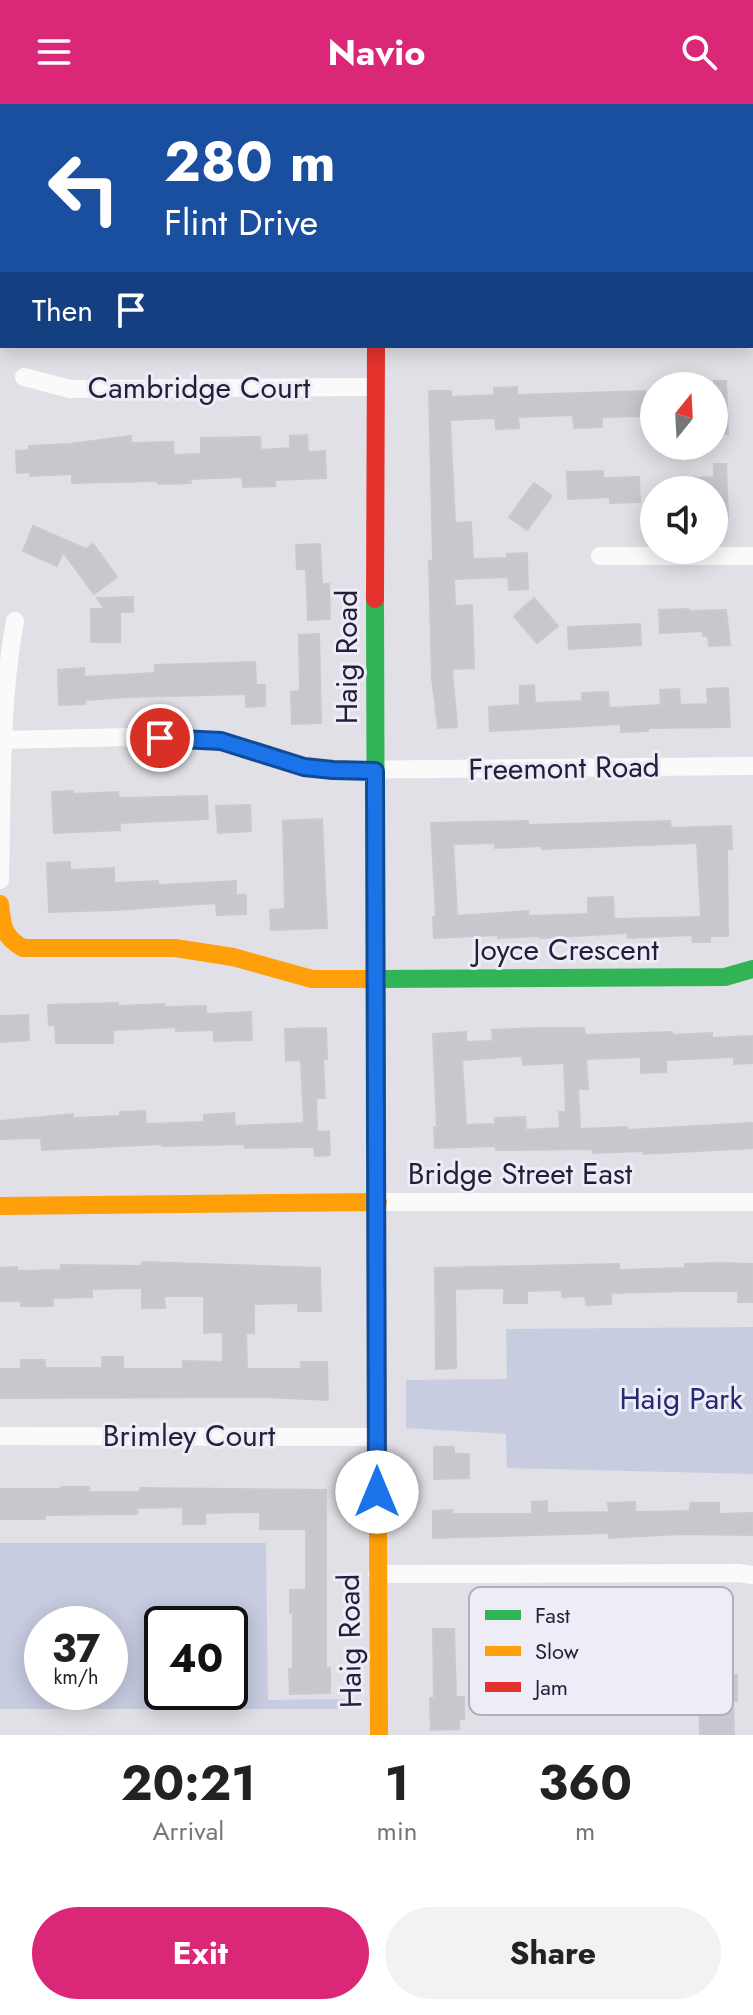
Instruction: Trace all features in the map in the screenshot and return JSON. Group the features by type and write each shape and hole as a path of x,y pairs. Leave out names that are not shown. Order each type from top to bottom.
{"street":[{"name":"Haig Road","path":"376,348 379,1735"},
{"name":"Cambridge Court","path":"24,377 70,389 374,387"},
{"path":"600,556 753,556"},
{"path":"0,880 6,672 15,621"},
{"name":"Freemont Road","path":"3,740 130,737 221,741 304,767 333,770 753,766"},
{"name":"Joyce Crescent","path":"0,904 2,933 23,948 191,949 223,954 291,976 312,979 725,977 753,969"},
{"name":"Bridge Street East","path":"0,1206 753,1202"},
{"name":"Brimley Court","path":"0,1436 377,1437"},
{"path":"377,1574 753,1575"}],"green space":[{"name":"Haig Park","path":"753,1327 753,1474 507,1468 506,1434 406,1428 406,1380 507,1379 506,1329"},
{"path":"0,1543 266,1543 268,1700 346,1699 346,1709 248,1709 248,1606 144,1606 144,1709 128,1709 128,1606 24,1606 24,1709 0,1709"}],"building":[{"path":"517,387 517,395 640,391 640,416 602,417 602,427 574,428 573,415 518,417 519,428 496,429 495,418 450,420 455,523 471,522 473,559 507,558 507,554 527,553 528,589 509,590 508,577 454,579 455,606 472,605 474,668 452,669 457,727 438,728 432,678 429,391 451,391 451,397 494,395 494,388"},
{"path":"307,435 308,452 325,451 326,478 275,480 275,486 243,487 242,477 190,479 191,483 72,483 72,474 30,476 30,472 17,473 16,451 29,450 29,446 131,436 131,443 173,442 174,455 201,454 201,438 260,437 261,450 290,448 290,436"},
{"path":"714,464 726,464 726,476 714,476"},
{"path":"603,471 603,478 639,477 640,502 610,503 610,497 568,499 567,472"},
{"path":"534,483 552,496 527,530 509,517"},
{"path":"33,526 86,549 93,544 117,577 94,594 63,552 57,566 23,551"},
{"path":"320,544 322,584 329,584 330,619 308,620 306,569 297,569 296,545"},
{"path":"133,597 133,612 120,612 120,642 91,642 91,609 104,609 97,598"},
{"path":"534,598 558,626 537,643 514,616"},
{"path":"659,610 726,610 730,645 709,646 708,636 703,636 703,631 660,633"},
{"path":"640,624 641,645 569,649 568,627"},
{"path":"319,634 321,723 292,724 291,692 300,691 299,635"},
{"path":"255,662 256,685 265,685 265,706 246,707 246,694 130,697 59,705 58,670 84,668 84,677 155,673 155,665"},
{"path":"534,685 535,703 582,701 582,693 608,692 609,708 661,705 660,690 679,689 680,705 708,704 707,689 728,688 730,727 648,728 648,731 621,732 621,724 490,731 489,707 520,705 520,686"},
{"path":"73,791 73,794 118,792 119,798 207,796 208,819 120,823 120,830 54,833 52,792"},
{"path":"250,805 251,831 218,833 216,806"},
{"path":"322,819 327,928 271,930 270,910 285,909 283,821"},
{"path":"528,821 528,825 670,821 671,828 731,826 732,849 727,849 728,936 710,936 710,942 693,942 692,935 628,938 627,933 540,938 498,938 498,935 434,938 433,917 436,917 431,823","holes":["495,843 495,848 697,843 701,917 614,919 613,897 588,898 588,914 529,916 528,911 457,916 453,844"]},
{"path":"70,862 70,870 114,868 114,883 158,881 158,885 236,881 236,895 246,895 246,914 217,915 216,903 49,912 47,863"},
{"path":"118,1003 118,1006 206,1006 206,1014 251,1012 252,1040 214,1041 214,1030 176,1031 176,1027 113,1030 113,1043 56,1043 55,1025 49,1025 48,1005"},
{"path":"28,1015 29,1040 1,1042 0,1016"},
{"path":"326,1028 327,1059 323,1059 325,1098 316,1098 317,1132 329,1131 330,1155 315,1156 314,1147 245,1148 245,1144 162,1144 42,1150 41,1138 0,1139 0,1121 73,1114 73,1118 120,1116 120,1112 145,1111 146,1124 204,1122 204,1115 234,1113 235,1126 304,1123 301,1060 286,1061 285,1029"},
{"path":"584,1028 585,1035 672,1032 672,1035 712,1033 712,1038 753,1036 753,1063 734,1064 734,1057 666,1060 666,1072 641,1073 641,1057 586,1059 588,1089 578,1089 580,1129 627,1127 627,1130 753,1123 753,1148 643,1154 643,1151 593,1153 592,1149 496,1150 496,1146 435,1148 433,1034 466,1032 466,1042 493,1041 492,1030","holes":["522,1056 523,1065 564,1063 566,1112 559,1112 560,1128 526,1130 525,1117 495,1118 495,1124 466,1125 462,1060"]},
{"path":"142,1262 320,1268 321,1311 298,1311 298,1303 254,1304 254,1333 246,1333 247,1369 301,1369 301,1362 327,1362 328,1400 266,1397 0,1398 0,1369 21,1369 21,1360 45,1360 45,1368 102,1368 102,1357 123,1357 123,1369 183,1369 183,1361 223,1362 223,1332 204,1333 204,1296 164,1296 165,1308 142,1308 142,1288 92,1289 92,1297 53,1298 53,1306 21,1306 21,1301 0,1301 0,1268 17,1267 17,1271 61,1270 61,1265 142,1266"},
{"path":"619,1264 619,1270 685,1268 685,1264 753,1264 753,1302 738,1302 738,1291 686,1291 611,1293 611,1304 586,1305 585,1296 562,1297 562,1290 527,1291 527,1303 504,1303 504,1288 455,1289 456,1368 436,1369 435,1268"},
{"path":"434,1447 454,1447 454,1454 469,1454 469,1478 434,1479"},
{"path":"89,1487 89,1492 140,1492 140,1488 326,1490 326,1668 330,1668 330,1693 290,1694 293,1613 290,1613 290,1590 306,1590 306,1529 260,1529 260,1512 205,1513 205,1524 183,1524 183,1507 137,1508 137,1514 0,1519 0,1489"},
{"path":"547,1501 547,1513 609,1512 608,1503 635,1502 635,1512 690,1511 690,1503 719,1503 719,1514 753,1513 753,1535 681,1534 609,1538 609,1533 433,1538 433,1511 452,1510 452,1514 532,1514 532,1502"},
{"path":"433,1629 454,1629 456,1697 464,1697 464,1719 459,1719 459,1729 431,1730"},
{"path":"733,1675 737,1675 737,1701 733,1701"},
{"path":"733,1701 734,1735 700,1735 699,1715 733,1715"}],"traffic: fast":[{"path":"375,599 377,1305"},
{"path":"377,979 725,977 753,969"}],"traffic: slow":[{"path":"0,904 5,930 23,948 175,948 233,957 312,979 377,979"},
{"path":"0,1206 378,1202"},
{"path":"377,1305 379,1735"}],"traffic: jam":[{"path":"375,599 376,348"}],"route":[{"path":"160,738 221,741 304,767 375,771 377,1492"}]}
